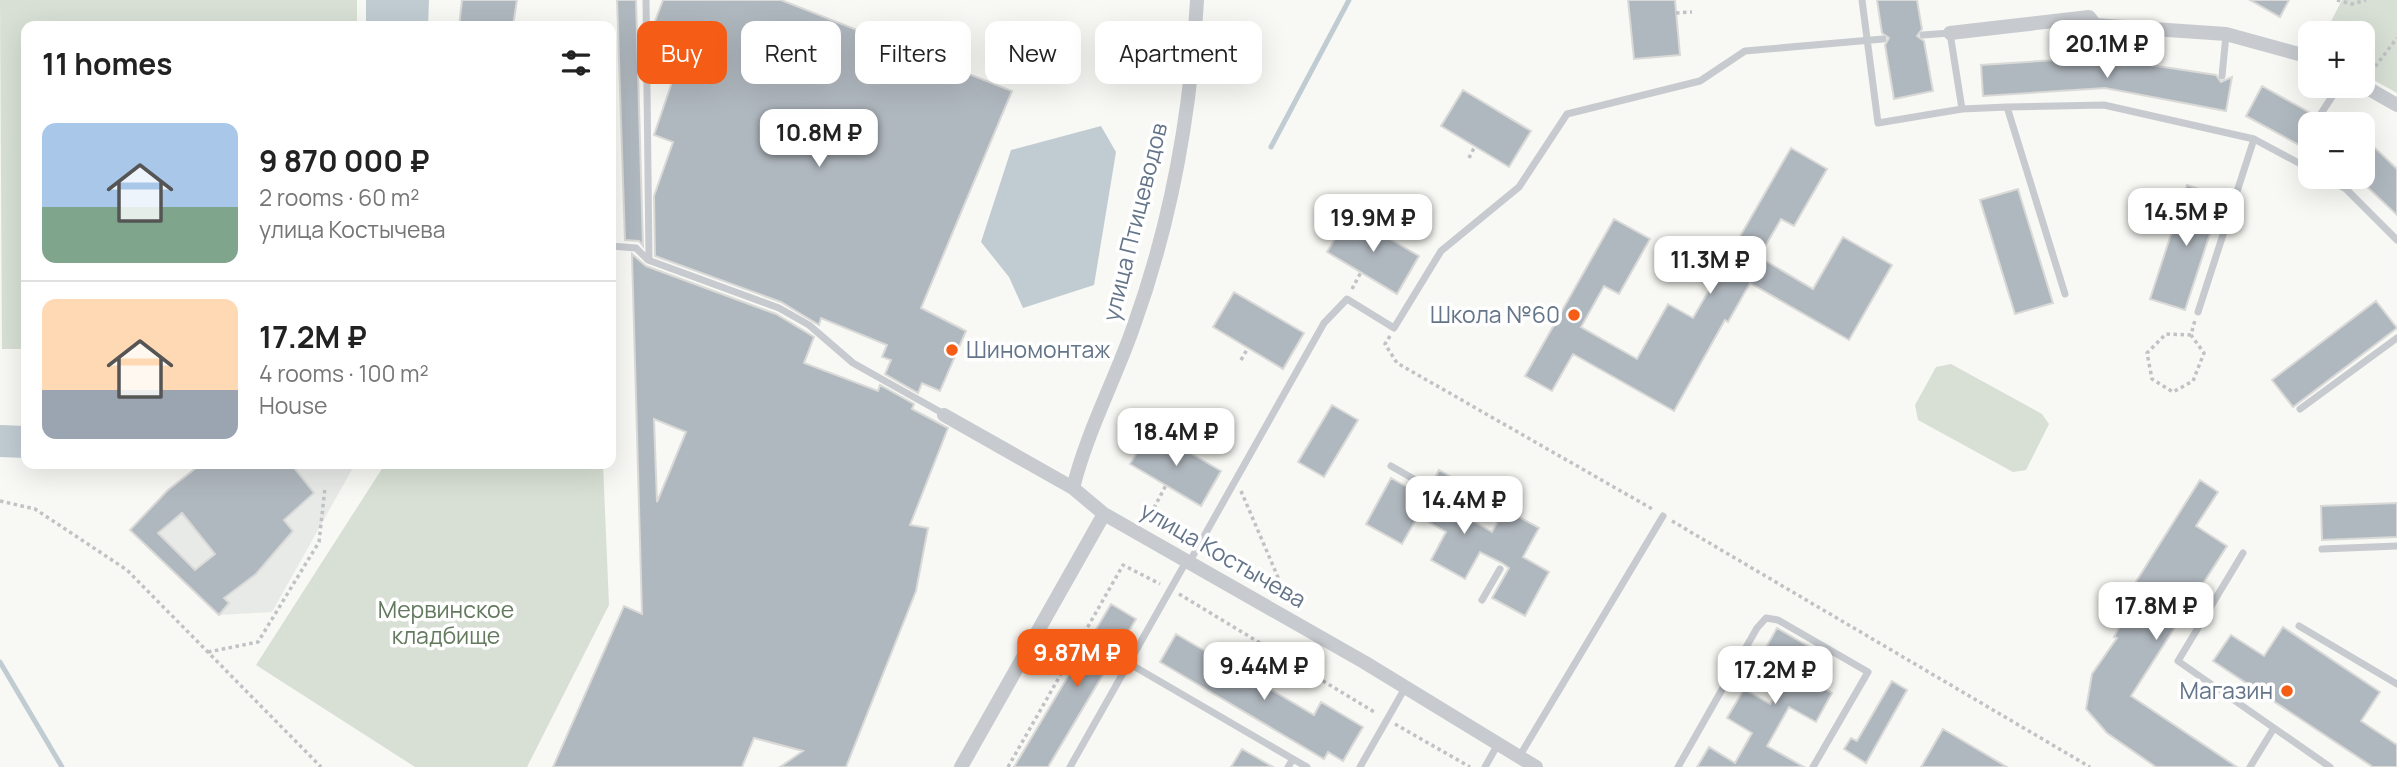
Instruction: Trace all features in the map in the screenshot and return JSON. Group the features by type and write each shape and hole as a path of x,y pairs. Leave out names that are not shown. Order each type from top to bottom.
{"street":[{"name":"улица Птицеводов","path":"1073,488 1084,446 1133,328 1158,242 1183,142 1197,0"},
{"path":"1950,33 2089,17 2095,25 2226,34 2298,54"},
{"path":"2375,87 2397,105"},
{"name":"улица Костычева","path":"944,415 1073,488 1104,514 1189,560 1536,767"},
{"name":"улица Костычева","path":"961,767 1104,514"}],"lane":[{"path":"646,0 649,260"},
{"path":"1862,0 1878,123 1962,109 2104,105 2254,139 2298,163"},
{"path":"2092,58 2095,25"},
{"path":"1923,35 1950,33 1962,109"},
{"path":"2222,76 2226,34"},
{"path":"1070,767 1324,323 1347,299 1394,328 1441,251 1519,187 1566,114 1700,81 1745,51 1884,39"},
{"path":"2007,107 2065,294"},
{"path":"2198,312 2254,139"},
{"path":"2346,189 2397,240"},
{"path":"616,246 636,248 649,260 779,308 809,325 853,363 944,415"},
{"path":"2300,409 2397,338"},
{"path":"1391,466 1419,482"},
{"path":"1519,757 1663,516"},
{"path":"2322,549 2397,546"},
{"path":"2243,553 2178,661 2330,767"},
{"path":"1482,600 1500,569"},
{"path":"1678,767 1757,628 1766,618 1778,620 1868,672 1813,767"},
{"path":"2299,626 2397,684"},
{"path":"1130,664 1307,767"},
{"path":"1360,767 1405,688"},
{"path":"2250,767 2274,728"},
{"path":"1485,767 1498,744"},
{"path":"1289,767 1293,759"}],"path":[{"path":"2337,0 2352,4 2366,0"},
{"path":"1676,13 1692,12"},
{"path":"2375,68 2397,38"},
{"path":"1469,158 1475,146"},
{"path":"1347,299 1362,272"},
{"path":"2191,335 2198,312"},
{"path":"1394,328 1385,344 1397,363 2090,767"},
{"path":"2166,334 2191,335 2204,354 2193,381 2174,393 2152,379 2147,353 2166,334"},
{"path":"1241,360 1248,348"},
{"path":"1236,478 1298,624"},
{"path":"1154,508 1166,485"},
{"path":"208,652 258,642 319,542 325,488"},
{"path":"0,501 35,509 127,570 321,767"},
{"path":"1008,767 1123,565 1171,589 1470,767"}],"shaded area":[{"path":"366,0 429,0 428,21 366,21"},
{"path":"1101,126 1116,152 1094,285 1023,308 1009,277 981,242 1011,150"},
{"path":"195,469 352,469 272,612 219,615 130,530 168,490"}],"green space":[{"path":"0,0 357,0 357,21 21,21 21,349 2,349"},
{"path":"2342,0 2397,0 2397,93 2375,81 2375,21 2331,21"},
{"path":"1951,364 2042,414 2049,424 2026,470 2013,472 1918,420 1915,405 1936,367"},
{"name":"Мервинское кладбище","path":"382,469 603,469 609,605 527,767 415,767 256,665"}],"building":[{"path":"462,0 517,0 514,21 460,21"},
{"path":"617,0 636,0 643,246 639,241 625,240"},
{"path":"663,0 781,0 834,21 741,21 741,84 841,84 841,24 855,29 855,84 971,84 971,75 985,80 985,84 994,84 1012,91 921,308 966,331 940,391 922,383 918,393 885,374 891,360 882,357 887,345 821,318 819,325 781,302 655,256 654,196 673,142 654,135 671,84 727,84 727,21 655,21"},
{"path":"1628,0 1675,0 1680,55 1634,59"},
{"path":"1877,0 1917,0 1922,29 1917,36 1924,41 1933,91 1894,99 1885,45 1889,38 1882,33"},
{"path":"2250,0 2289,0 2280,17"},
{"path":"2098,57 2216,75 2221,82 2232,77 2226,111 2105,88 1983,96 1981,65 2086,58 2092,64"},
{"path":"2262,86 2309,112 2298,112 2298,144 2246,116"},
{"path":"1463,90 1531,131 1509,167 1441,126"},
{"path":"1791,148 1827,169 1794,226 1781,219 1759,257 1813,289 1843,237 1892,265 1849,340 1750,283 1728,322 1725,320 1674,411 1573,354 1552,391 1525,376 1614,219 1650,239 1619,294 1604,286 1581,327 1637,359 1668,304 1693,318"},
{"path":"2375,148 2397,169 2397,215 2369,189 2375,189"},
{"path":"2187,185 2222,197 2185,310 2150,299"},
{"path":"2018,189 2053,303 2015,314 1980,200"},
{"path":"1349,215 1419,256 1397,294 1327,252"},
{"path":"632,254 646,266 776,314 814,337 804,363 878,391 880,385 914,404 912,409 948,428 910,525 928,528 916,591 846,767 780,767 803,751 754,738 742,767 553,767 624,606 642,614","holes":["654,419 686,432 657,502"]},
{"path":"1234,292 1304,333 1283,369 1213,327"},
{"path":"2376,301 2397,328 2293,407 2272,380"},
{"path":"1332,405 1358,420 1324,477 1298,462"},
{"path":"1151,430 1221,471 1201,506 1130,464"},
{"path":"195,469 295,469 314,493 284,520 293,531 256,574 224,598 229,603 219,615 130,530 168,490","holes":["182,513 215,554 195,570 158,533"]},
{"path":"1439,470 1474,490 1461,514 1492,532 1505,509 1539,528 1523,557 1549,572 1525,616 1492,598 1509,568 1502,563 1480,552 1465,579 1431,560 1446,532 1418,516 1402,544 1366,524 1391,478 1425,497"},
{"path":"2200,480 2218,492 2196,526 2227,546 2131,696 2237,767 2156,767 2107,733 2086,709 2092,674 2117,638 2114,637 2119,628 2110,623"},
{"path":"2397,503 2397,537 2322,540 2321,506"},
{"path":"1111,604 1136,619 1048,767 1014,767"},
{"name":"Магазин","path":"2283,627 2380,692 2361,721 2397,745 2397,767 2373,767 2213,661 2231,635 2264,656"},
{"path":"1777,628 1820,653 1805,678 1832,693 1816,722 1789,707 1767,746 1804,767 1697,767 1709,747 1735,763 1752,733 1727,718 1744,689 1770,704 1788,674 1760,658"},
{"path":"1176,634 1314,715 1321,702 1363,727 1343,761 1328,752 1324,759 1160,662"},
{"path":"1892,681 1907,690 1866,763 1844,749 1851,738 1857,741"},
{"path":"1943,729 2007,767 1921,767"},
{"path":"1242,749 1273,767 1231,767"}],"waterway":[{"path":"1271,147 1349,0"},
{"path":"0,441 21,442"},
{"path":"0,662 62,767"}],"place":[{"name":"Школа №60","path":"1574,315"},
{"name":"Шиномонтаж","path":"952,350"},
{"name":"Магазин","path":"2287,691"}]}
